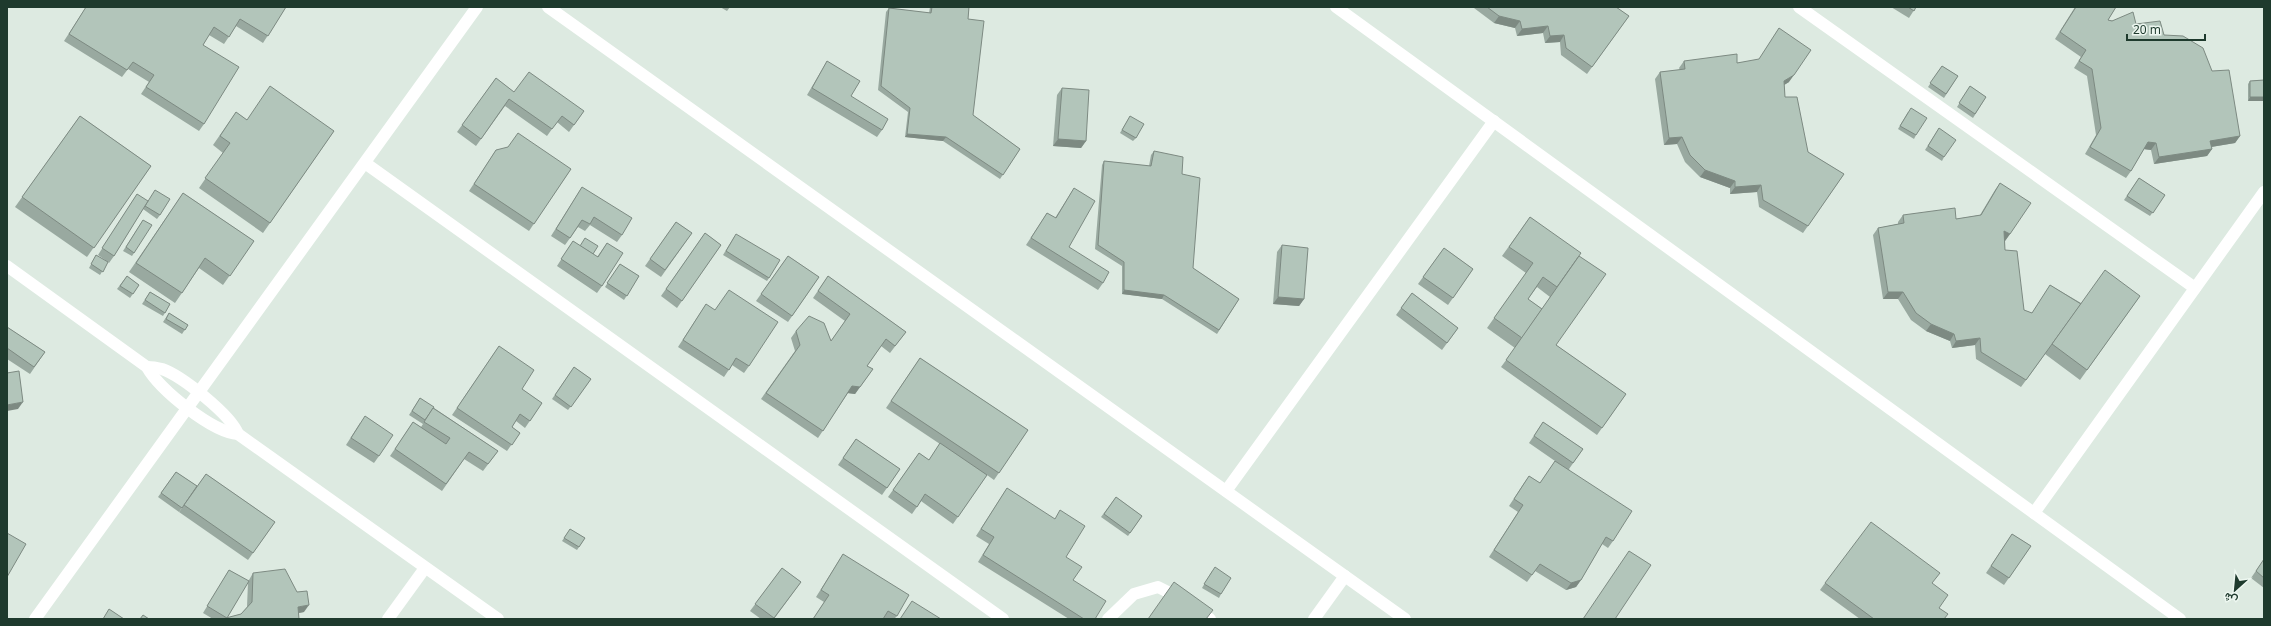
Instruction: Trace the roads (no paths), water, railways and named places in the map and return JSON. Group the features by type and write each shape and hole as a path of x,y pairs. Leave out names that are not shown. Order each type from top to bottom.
{"street":[{"path":"35,619 477,7"},
{"path":"548,7 1405,619"},
{"path":"1336,7 2180,619"},
{"path":"1799,7 2195,288"},
{"path":"1226,491 1494,121"},
{"path":"364,163 1002,619"},
{"path":"2034,513 2264,192"},
{"path":"7,266 147,367 159,384 188,408 218,429 238,434 498,619"},
{"path":"147,367 169,372 199,393 228,417 238,434"},
{"path":"388,619 425,568"},
{"path":"1314,619 1345,576"},
{"path":"1108,619 1134,594 1158,587 1184,600 1210,619"}]}
